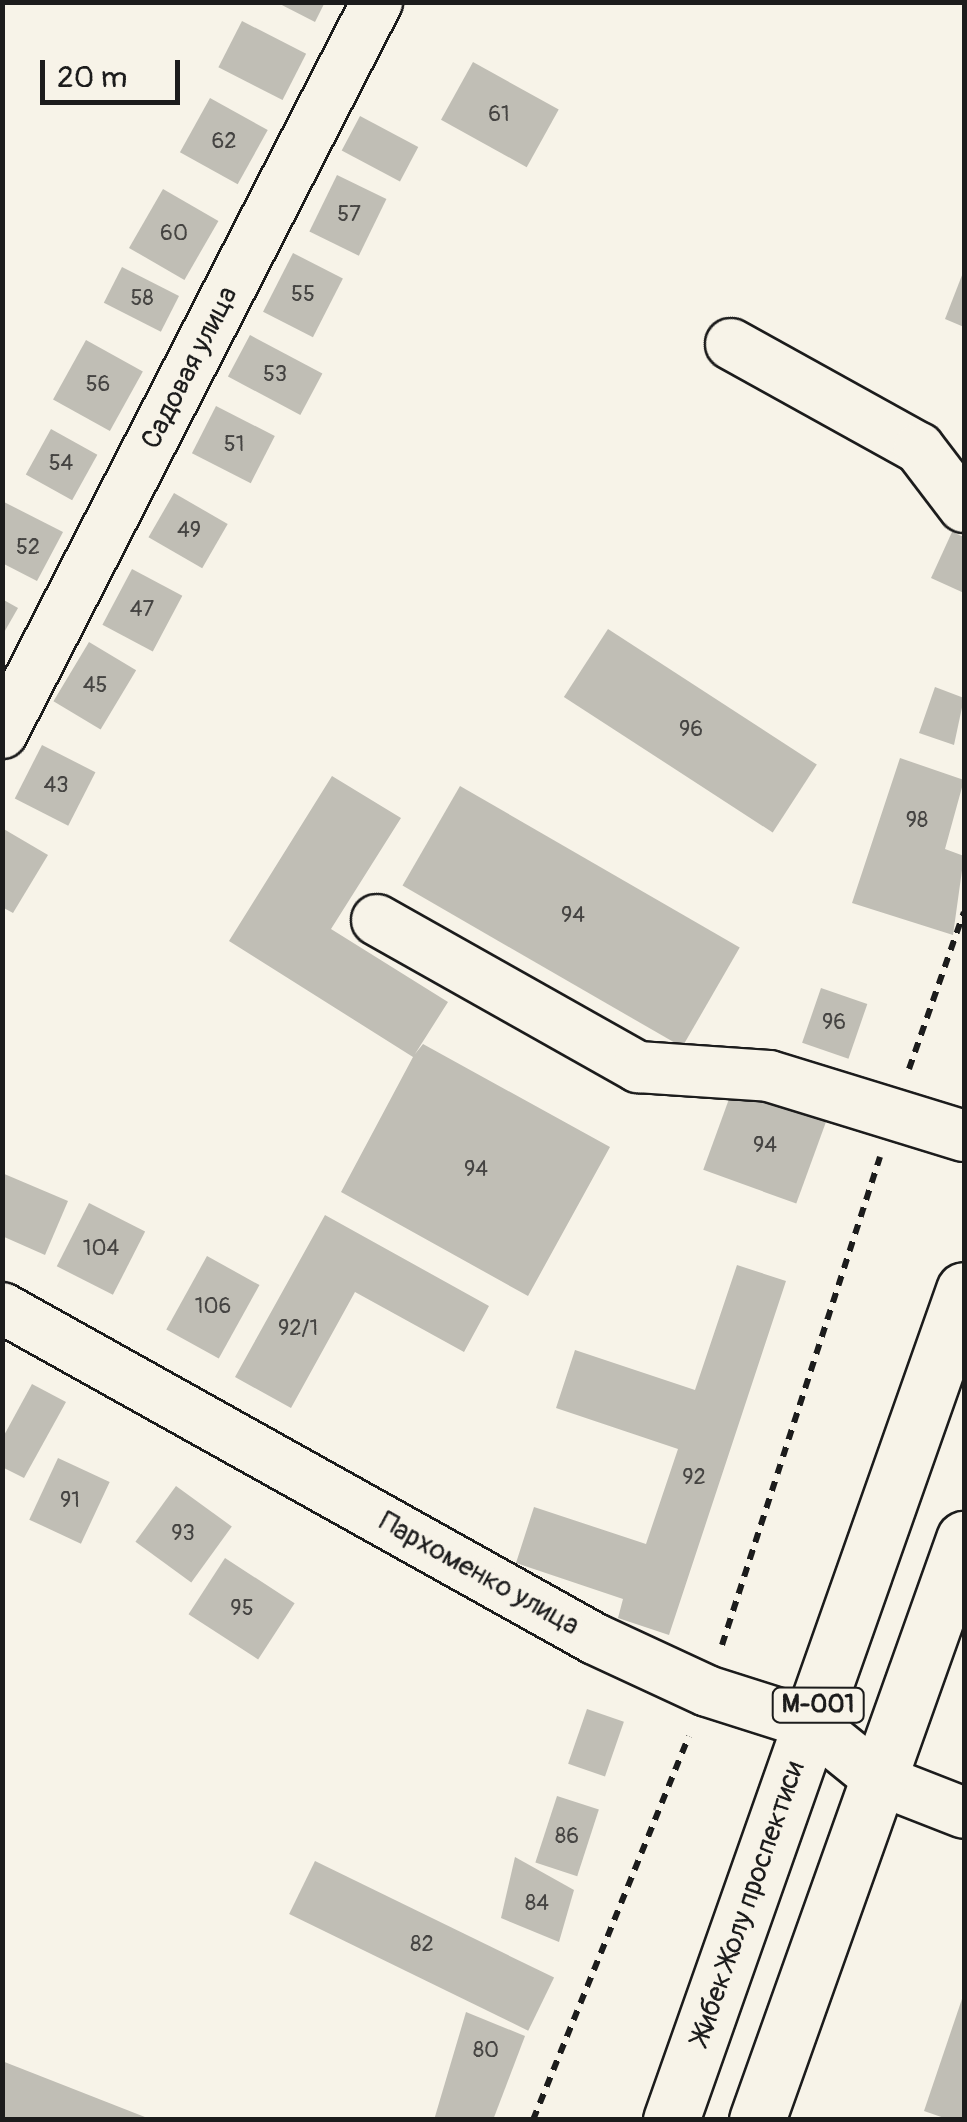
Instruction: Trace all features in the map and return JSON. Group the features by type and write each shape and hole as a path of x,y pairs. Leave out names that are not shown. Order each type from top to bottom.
{"main road":[{"name":"Жибек Жолу проспектиси","path":"671,2120 964,1290"},
{"name":"М-001","path":"758,2120 964,1539"}],"street":[{"name":"Садовая улица","path":"2,734 376,2"},
{"path":"730,344 919,448 964,507"},
{"path":"377,920 638,1067 769,1076 964,1136"},
{"name":"Пархоменко улица","path":"2,1308 595,1639 707,1691 812,1724 880,1780 964,1813"}],"path":[{"path":"533,2120 707,1691 894,1113 964,912"}],"building":[{"path":"276,2 325,2 315,22"},
{"path":"242,21 306,54 283,100 218,67"},
{"path":"473,62 559,110 527,167 441,120"},
{"path":"210,98 268,130 238,184 180,152"},
{"path":"360,116 418,147 400,181 342,150"},
{"path":"337,175 386,199 359,256 309,232"},
{"path":"163,189 218,221 184,280 129,248"},
{"path":"293,253 343,278 313,337 263,312"},
{"path":"122,267 179,296 161,332 104,303"},
{"path":"964,270 964,327 945,319"},
{"path":"250,335 322,373 300,415 228,376"},
{"path":"86,340 143,372 110,431 53,399"},
{"path":"216,406 275,436 251,483 192,453"},
{"path":"51,429 97,455 72,500 26,474"},
{"path":"174,493 228,524 202,568 149,537"},
{"path":"4,502 63,532 37,581 2,563"},
{"path":"952,532 964,537 964,593 931,578"},
{"path":"132,569 182,596 153,651 102,625"},
{"path":"2,599 18,608 2,636"},
{"path":"608,629 817,765 773,833 564,697"},
{"path":"89,642 136,670 101,729 53,701"},
{"path":"935,687 964,698 954,745 919,733"},
{"path":"42,745 95,772 68,826 15,798"},
{"path":"900,758 964,780 945,849 964,856 953,935 852,903"},
{"path":"332,776 401,818 331,929 448,1002 415,1054 423,1044 610,1147 528,1296 341,1192 413,1057 229,941"},
{"path":"460,786 740,947 682,1047 402,886"},
{"path":"2,828 48,855 13,913 2,907"},
{"path":"821,988 867,1004 848,1059 802,1043"},
{"path":"733,1088 826,1122 796,1204 703,1170"},
{"path":"2,1173 68,1201 45,1255 2,1236"},
{"path":"89,1203 145,1232 113,1295 57,1266"},
{"path":"325,1215 489,1306 464,1352 355,1292 291,1408 235,1377"},
{"path":"207,1256 259,1285 219,1359 166,1329"},
{"path":"737,1265 786,1281 669,1635 618,1618 623,1599 516,1563 534,1507 646,1544 678,1449 556,1408 575,1350 695,1390"},
{"path":"32,1384 66,1402 24,1478 2,1467 2,1439"},
{"path":"58,1458 110,1482 81,1544 29,1520"},
{"path":"176,1486 232,1527 191,1582 135,1542"},
{"path":"225,1558 295,1603 258,1659 189,1614"},
{"path":"587,1709 624,1722 605,1777 568,1764"},
{"path":"557,1796 599,1810 577,1876 535,1863"},
{"path":"515,1857 574,1890 559,1942 501,1918"},
{"path":"315,1861 554,1978 528,2031 289,1914"},
{"path":"964,1993 964,2120 950,2120 924,2111"},
{"path":"466,2012 525,2036 493,2120 434,2120"},
{"path":"2,2061 150,2119 150,2120 2,2120"}]}
